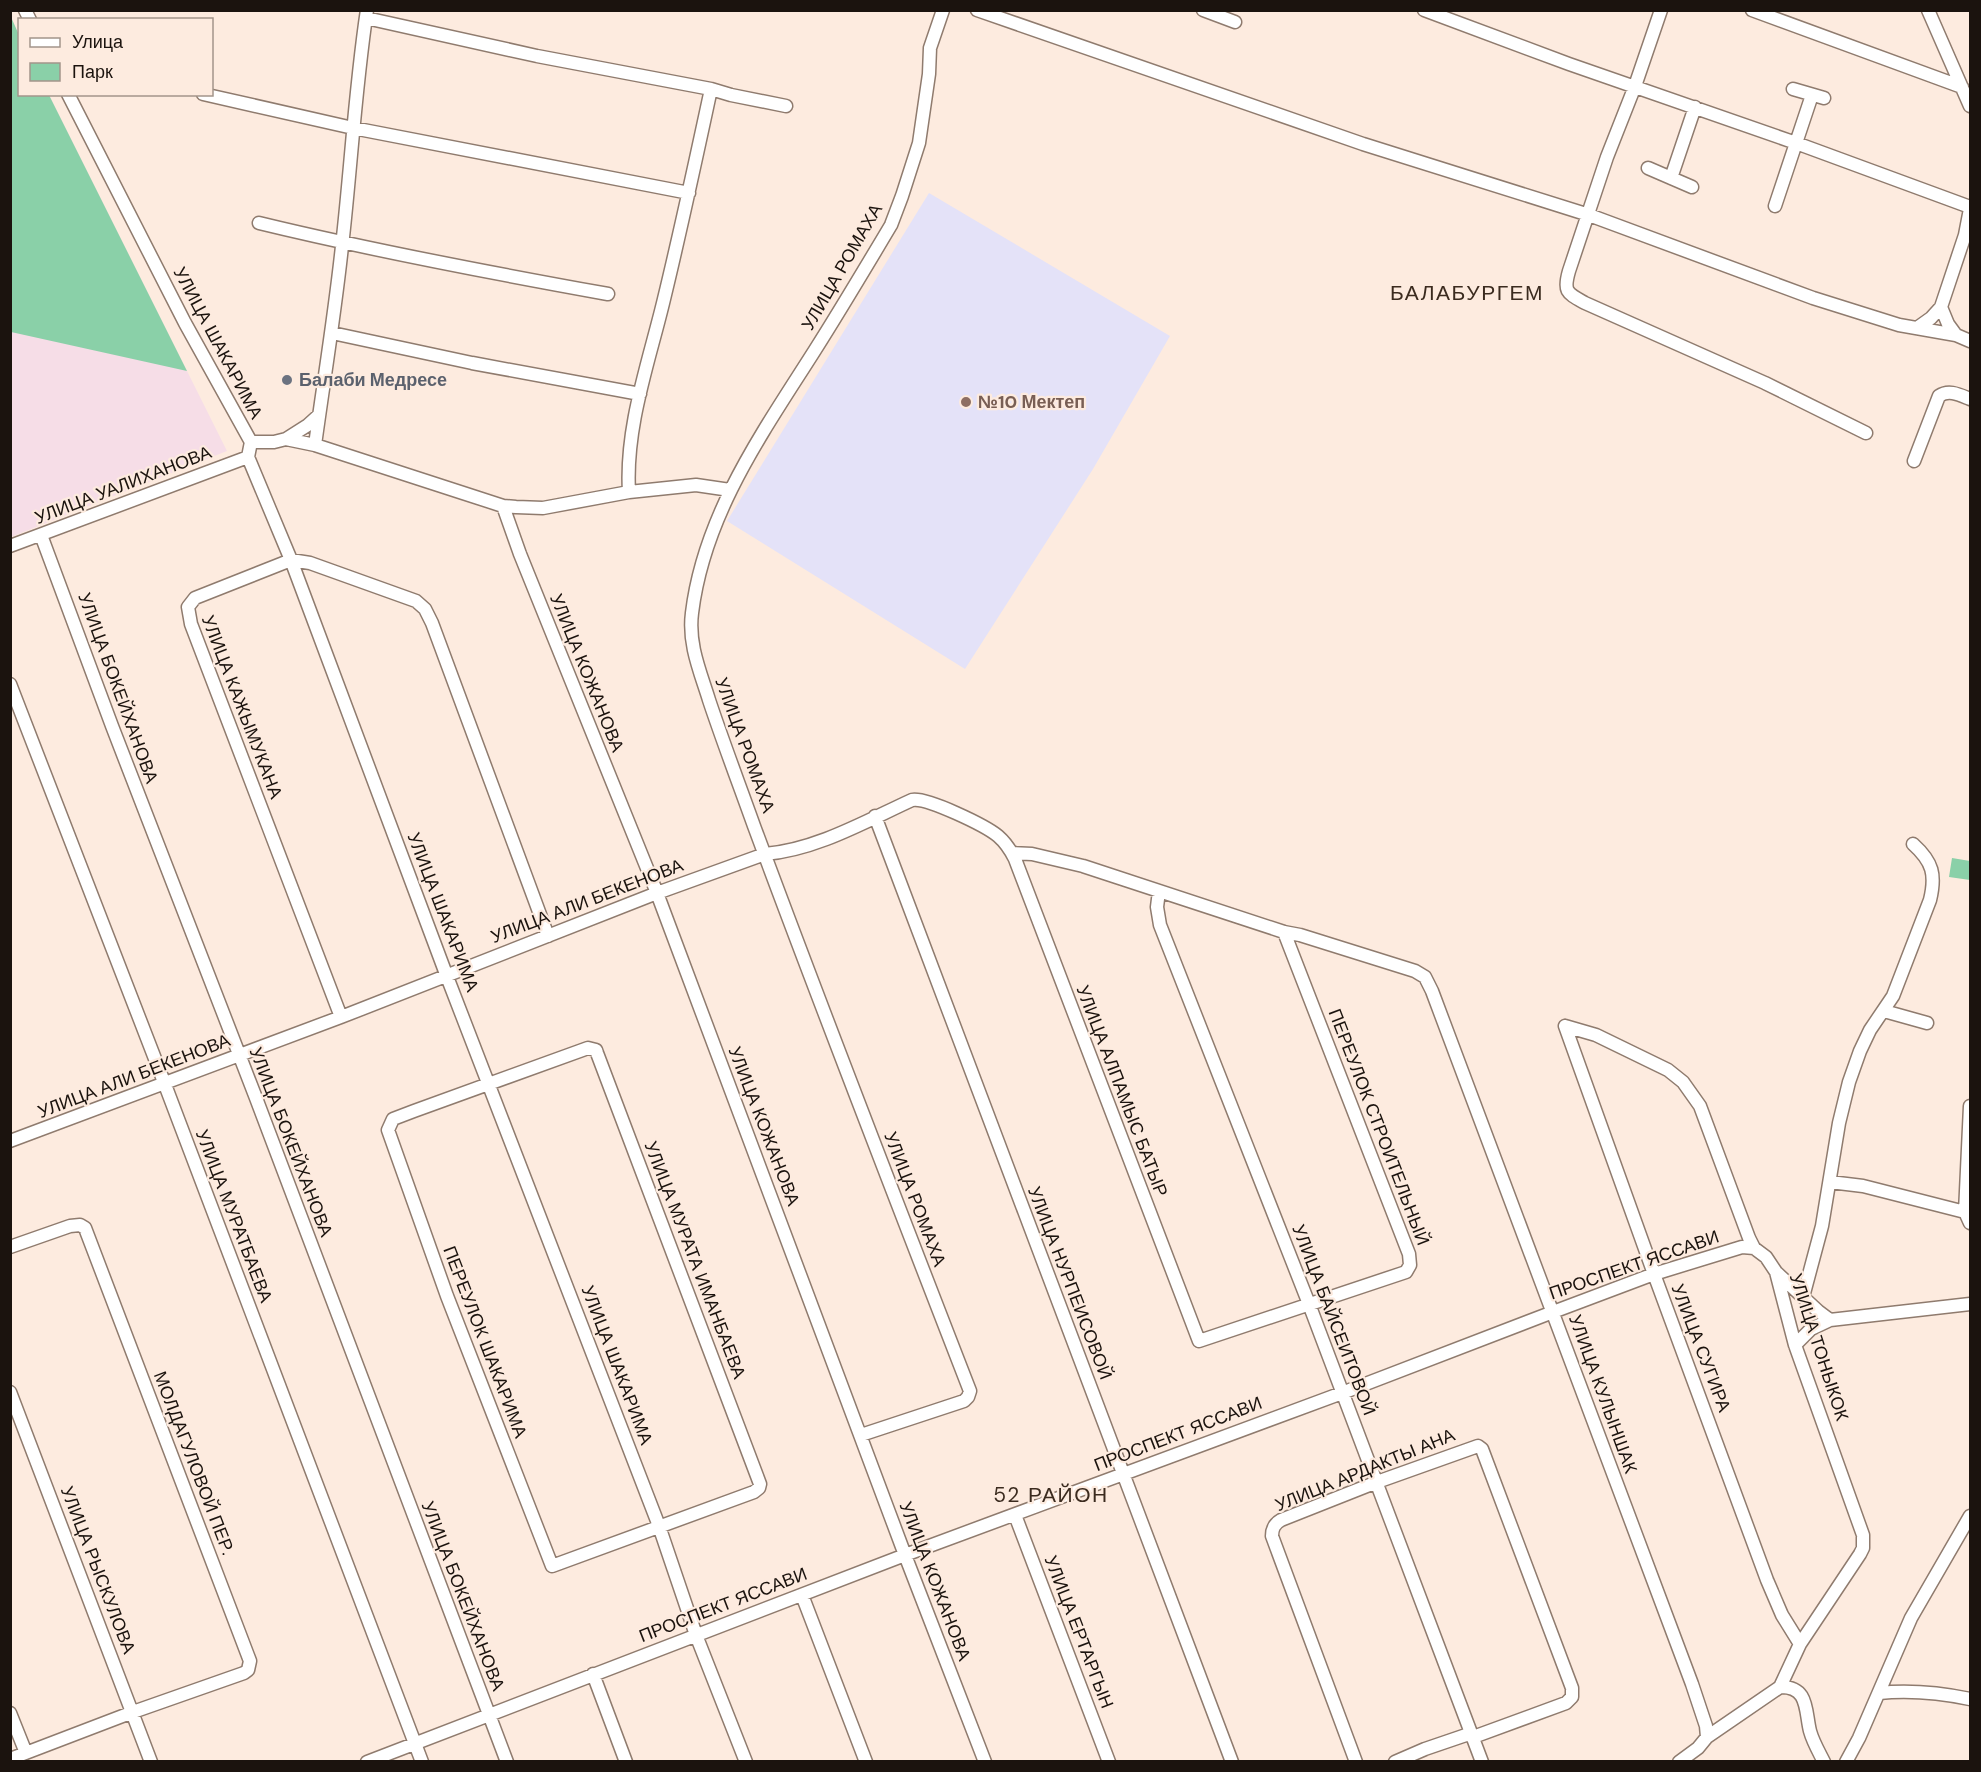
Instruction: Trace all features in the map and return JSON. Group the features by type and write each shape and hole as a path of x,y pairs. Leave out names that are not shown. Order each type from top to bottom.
{"street":[{"name":"УЛИЦА РОМАХА","path":"861,1435 964,1401 969,1391 719,729 695,658 691,639 692,614 700,574 715,524 730,490 891,225 903,196 919,143 929,74 930,48 943,10"},
{"path":"977,10 1363,144 1589,215 1813,298 1899,325 1956,335 1971,341"},
{"path":"1203,10 1235,22"},
{"path":"1424,10 1569,64 1796,142 1971,208 1965,235 1941,307 1932,318 1917,328"},
{"path":"1660,10 1635,86 1607,157 1565,284 1569,294 1765,383 1866,433"},
{"path":"1752,10 1962,87"},
{"path":"1928,10 1971,106"},
{"path":"315,445 343,243 353,128 367,14 537,56 711,89 786,106"},
{"path":"629,492 631,444 640,394 689,193 711,89"},
{"path":"1775,207 1796,142 1818,96 1794,89"},
{"name":"УЛИЦА ШАКАРИМА","path":"69,96 185,323 251,442 248,457 291,560 446,974 659,1526 696,1635 746,1761"},
{"path":"212,96 353,128 689,193"},
{"path":"1671,178 1695,107"},
{"path":"1648,168 1692,187"},
{"path":"259,223 486,273 608,294"},
{"path":"1965,235 1971,250"},
{"path":"1941,307 1948,324 1956,335"},
{"path":"332,333 472,363 640,394"},
{"path":"1914,461 1939,396 1950,392 1971,399"},
{"path":"286,440 320,415"},
{"path":"251,442 286,440 315,445 503,506 543,508 629,492 696,485 730,490"},
{"name":"УЛИЦА УАЛИХАНОВА","path":"10,546 248,457"},
{"name":"УЛИЦА КОЖАНОВА","path":"503,506 520,554 657,893 905,1555 985,1761"},
{"name":"УЛИЦА БОКЕЙХАНОВА","path":"41,535 507,1761"},
{"path":"291,560 310,563 417,601 425,609 548,936"},
{"name":"УЛИЦА КАЖЫМУКАНА","path":"291,560 195,598 189,603 188,611 341,1017"},
{"name":"УЛИЦА МУРАТБАЕВА","path":"10,684 422,1761"},
{"name":"УЛИЦА АЛИ БЕКЕНОВА","path":"10,1141 341,1017 657,893 765,854 808,845 912,800 923,800 949,810 997,836 1011,853"},
{"name":"УЛИЦА НУРПЕИСОВОЙ","path":"875,816 1232,1761"},
{"path":"1803,1297 1822,1226 1839,1123 1849,1082 1870,1030 1893,996 1930,900 1933,887 1930,863 1926,855 1913,844"},
{"path":"1011,853 1032,854 1083,866 1284,933"},
{"name":"УЛИЦА АЛПАМЫС БАТЫР","path":"1011,853 1199,1341 1309,1304"},
{"name":"УЛИЦА БАЙСЕИТОВОЙ","path":"1159,891 1157,908 1160,925 1309,1304 1482,1761"},
{"name":"УЛИЦА КУЛЫНШАК","path":"1284,933 1300,935 1421,973 1429,984 1692,1684 1706,1726 1707,1737"},
{"name":"ПЕРЕУЛОК СТРОИТЕЛЬНЫЙ","path":"1284,933 1410,1260 1406,1272 1309,1304"},
{"path":"1884,1011 1928,1023"},
{"name":"УЛИЦА ТОНЫКОК","path":"1565,1026 1596,1035 1668,1070 1683,1082 1700,1106 1754,1248 1766,1257 1776,1272 1795,1345 1863,1535 1863,1548 1860,1554 1800,1644"},
{"name":"УЛИЦА СУГИРА","path":"1565,1026 1767,1580 1782,1615 1800,1644"},
{"name":"УЛИЦА МУРАТА ИМАНБАЕВА","path":"490,1084 588,1048 593,1048 597,1053 760,1484 754,1492 659,1526"},
{"name":"ПЕРЕУЛОК ШАКАРИМА","path":"490,1084 393,1119 388,1130 447,1296 552,1566 659,1526"},
{"path":"1830,1182 1863,1186 1968,1217 1971,1106"},
{"name":"МОЛДАГУЛОВОЙ ПЕР.","path":"10,1247 76,1224 85,1228 250,1658 248,1670 244,1673 10,1759"},
{"name":"ПРОСПЕКТ ЯССАВИ","path":"367,1761 905,1555 1654,1274 1742,1247 1754,1248"},
{"path":"1776,1272 1830,1320"},
{"path":"1795,1345 1811,1329 1830,1320 1971,1304"},
{"name":"УЛИЦА РЫСКУЛОВА","path":"10,1392 151,1761"},
{"name":"УЛИЦА АРДАКТЫ АНА","path":"1356,1761 1272,1531 1277,1522 1281,1520 1472,1447 1480,1447 1572,1688 1572,1697 1566,1703 1395,1761"},
{"name":"УЛИЦА ЕРТАРГЫН","path":"1015,1515 1109,1761"},
{"path":"1846,1761 1911,1618 1971,1516"},
{"path":"802,1595 866,1761"},
{"path":"1679,1761 1698,1748 1707,1737 1780,1687 1800,1644"},
{"path":"593,1674 626,1761"},
{"path":"1780,1687 1790,1687 1798,1691 1804,1700 1810,1731 1824,1761"},
{"path":"1878,1694 1900,1691 1971,1699"},
{"path":"10,1713 26,1753"}],"shaded area":[{"path":"10,17 18,33 18,96 50,96 227,451 11,537"},
{"name":"№10 Мектеп","path":"929,193 1170,336 1093,469 965,669 727,521"}],"green space":[{"path":"11,17 18,33 18,96 50,96 187,371 11,332"},
{"path":"1952,858 1970,861 1970,880 1949,877"}],"place":[{"name":"Балаби Медресе","path":"287,380"},
{"name":"№10 Мектеп","path":"966,402"}],"district":[{"name":"БАЛАБУРГЕМ","path":"1467,293"},
{"name":"52 РАЙОН","path":"1051,1495"}]}
